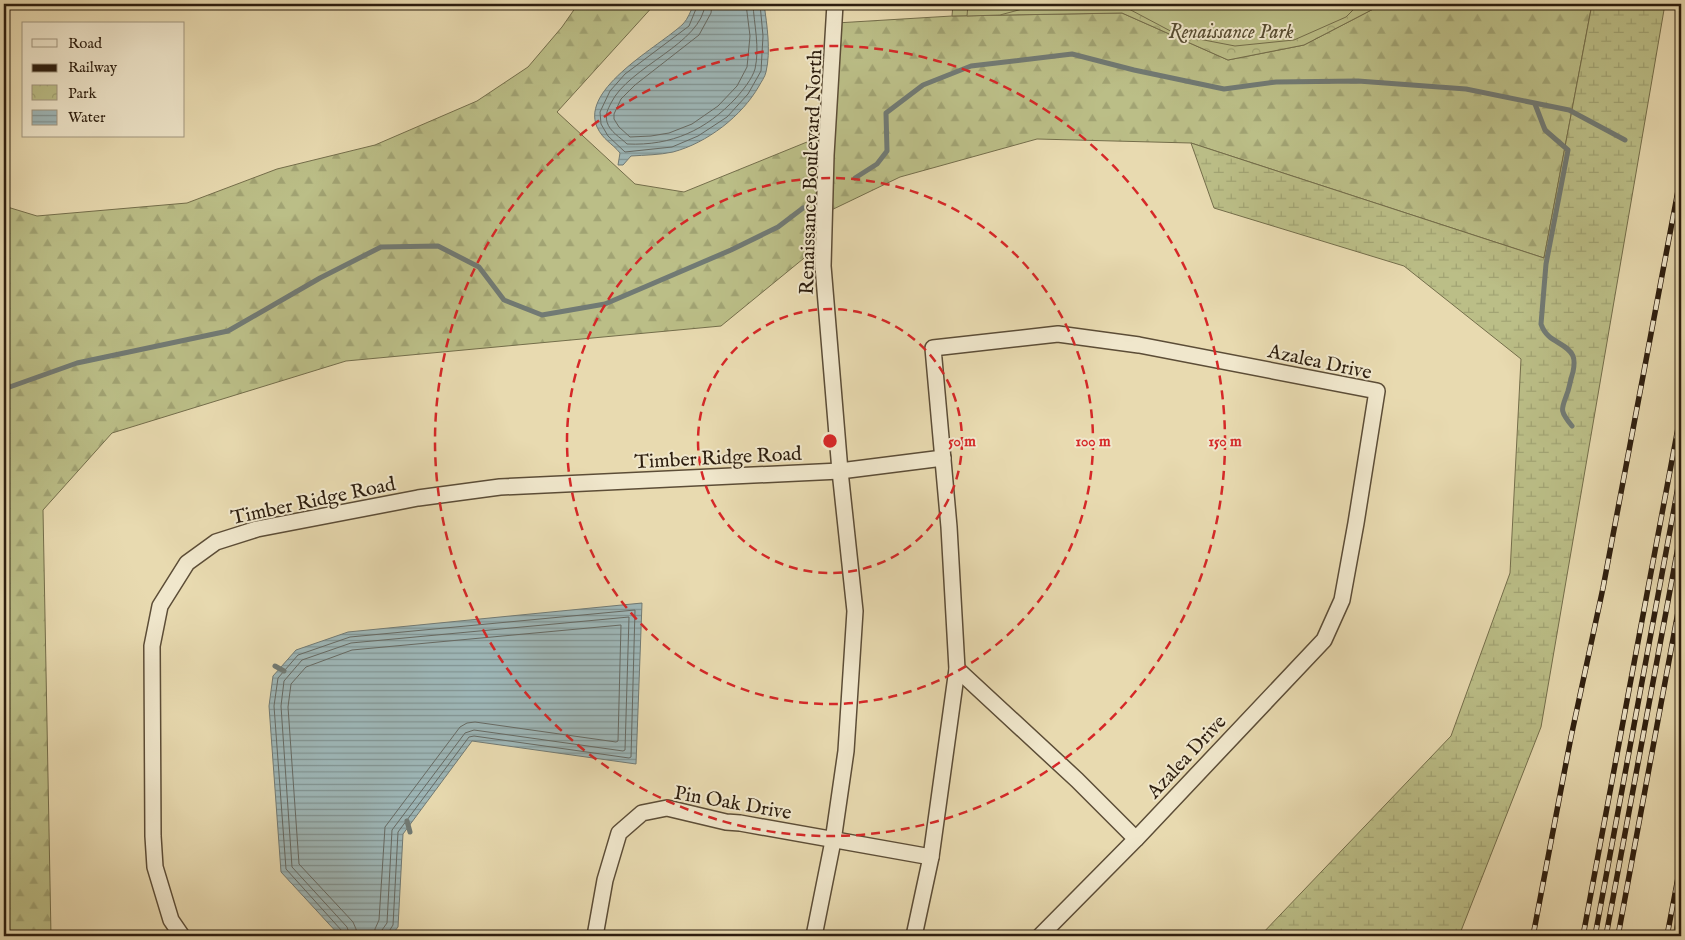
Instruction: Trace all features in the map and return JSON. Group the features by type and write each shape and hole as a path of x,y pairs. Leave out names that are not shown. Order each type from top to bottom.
{"street":[{"name":"Renaissance Boulevard North","path":"814,936 833,841 846,751 856,611 840,470 823,266 826,156 836,4"},
{"name":"Azalea Drive","path":"914,936 931,857 957,669 943,458 933,348 1058,334 1139,345 1377,391 1342,600 1324,640 1136,839 1040,936"},
{"path":"840,470 943,458"},
{"name":"Timber Ridge Road","path":"182,936 171,920 155,867 153,836 152,646 160,606 187,563 216,542 257,529 399,501 500,487 840,470"},
{"path":"957,669 1077,780 1136,839"},
{"name":"Pin Oak Drive","path":"594,936 605,880 619,833 642,814 667,808 726,822 833,841"},
{"path":"833,841 931,857"}],"green space":[{"path":"578,4 655,4 557,112 635,184 684,192 834,131 836,23 952,16 1122,13 1228,60 1304,45 1383,4 1592,4 1544,258 1191,143 1037,139 900,177 821,215 825,241 721,326 346,361 112,433 43,510 51,936 4,936 4,206 37,216 187,203 277,169 375,145 477,101 528,67 562,27"},
{"name":"Renaissance Park","path":"953,4 1383,4 1304,45 1228,60 1122,13 952,16"},
{"path":"968,4 1041,4 1000,15 967,16"},
{"name":"Renaissance Park","path":"1128,4 1359,4 1346,17 1294,40 1235,46 1178,35 1127,8"},
{"path":"1592,4 1665,4 1541,727 1459,936 1260,936 1451,736 1510,573 1521,359 1404,266 1214,208 1191,143 1544,258"},
{"path":"1681,894 1681,936 1673,936"}],"water":[{"path":"694,4 764,4 768,47 765,76 743,108 711,135 686,148 673,152 631,156 623,165 618,165 620,153 602,135 597,127 595,112 600,98 625,69 683,24"},
{"path":"642,603 636,764 472,741 403,834 398,927 391,936 340,936 281,872 269,706 273,676 296,650 348,632"}],"waterway":[{"path":"855,178 877,164 887,151 886,113 923,85 971,66 1072,54 1134,70 1224,89 1276,82 1358,81 1466,89 1569,110 1625,140"},
{"path":"1535,104 1545,130 1568,150 1546,264 1541,324 1548,335 1570,351 1574,358 1573,372 1562,409 1572,426"},
{"path":"4,389 77,363 228,331 320,278 381,247 438,246 479,267 504,300 542,315 605,304 731,250 778,227 803,208"},
{"path":"275,666 284,671"},
{"path":"407,821 410,832"}],"railway":[{"path":"1533,936 1571,737 1603,588 1681,175"},
{"path":"1583,936 1681,412"},
{"path":"1595,936 1681,471"},
{"path":"1606,936 1681,531"},
{"path":"1618,936 1681,596"},
{"path":"1667,936 1681,862"}]}
